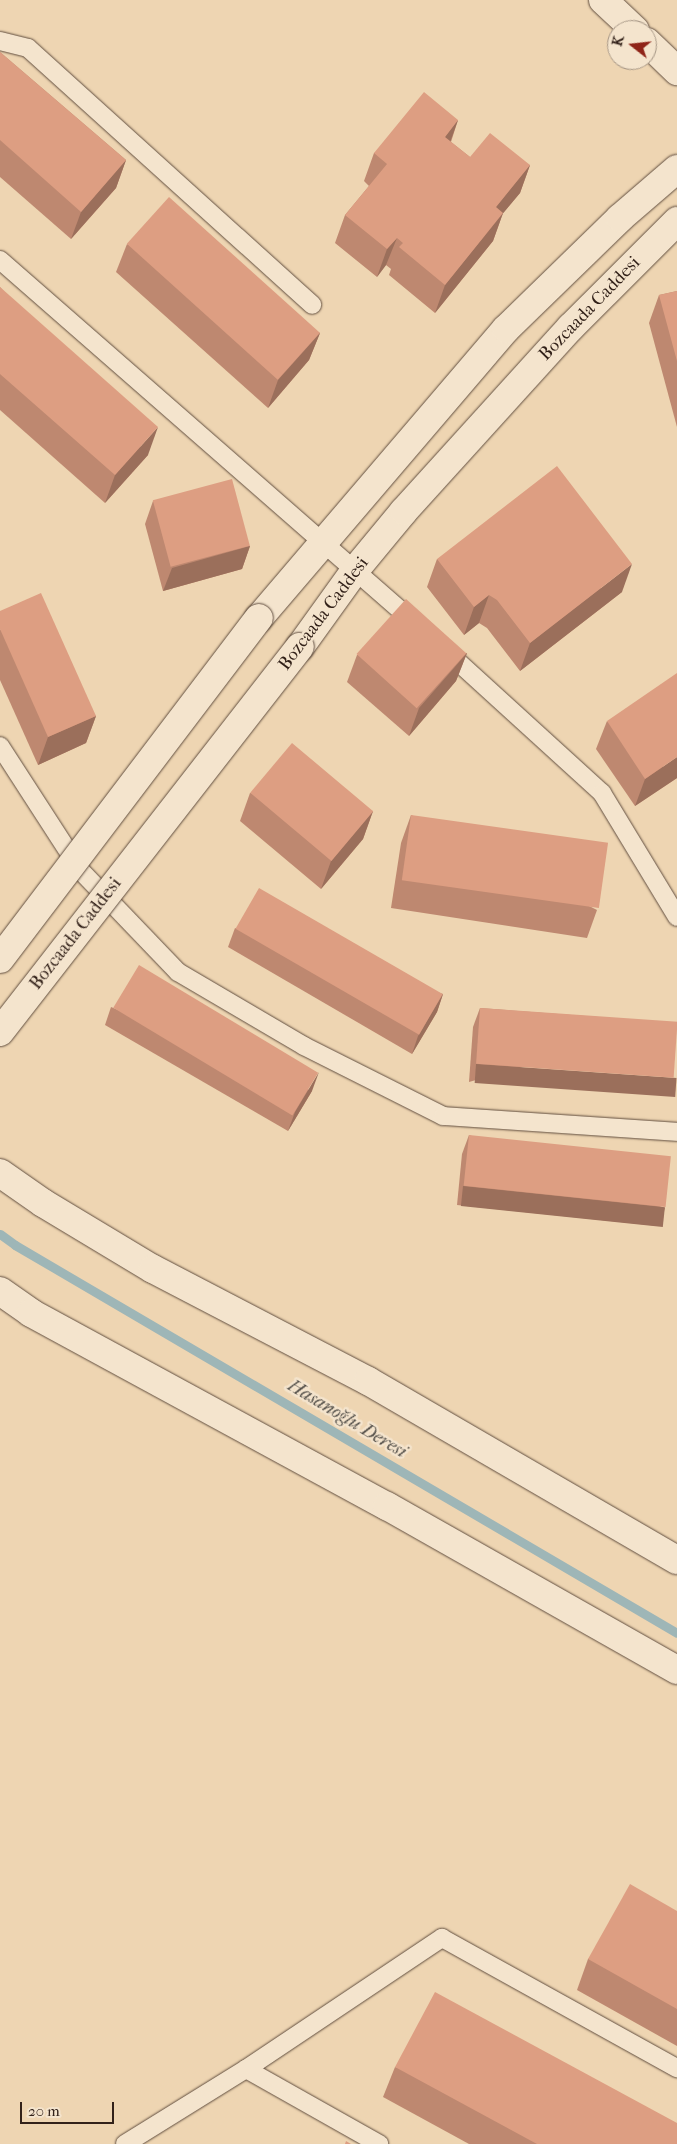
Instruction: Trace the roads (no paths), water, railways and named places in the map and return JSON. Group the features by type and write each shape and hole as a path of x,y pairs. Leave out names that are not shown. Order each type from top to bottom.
{"street":[{"path":"603,0 624,20"},
{"path":"657,52 677,71"},
{"path":"0,959 260,618 322,542 374,486 506,330 620,218 677,169"},
{"name":"Bozcaada Caddesi","path":"0,1032 300,647 356,569 404,510 571,327 677,221"},
{"path":"0,1173 43,1202 153,1269 368,1381 677,1560"},
{"path":"0,1291 32,1313 387,1506 677,1670"}],"lane":[{"path":"0,41 28,48 312,305"},
{"path":"0,260 322,542 356,569 602,793 677,917"},
{"path":"0,746 81,871 178,972 304,1046 443,1116 677,1132"},
{"path":"125,2144 246,2069 442,1938 677,2068"},
{"path":"246,2069 379,2144"}],"waterway":[{"name":"Hasanoğlu Deresi","path":"0,1234 15,1245 677,1633"}]}
